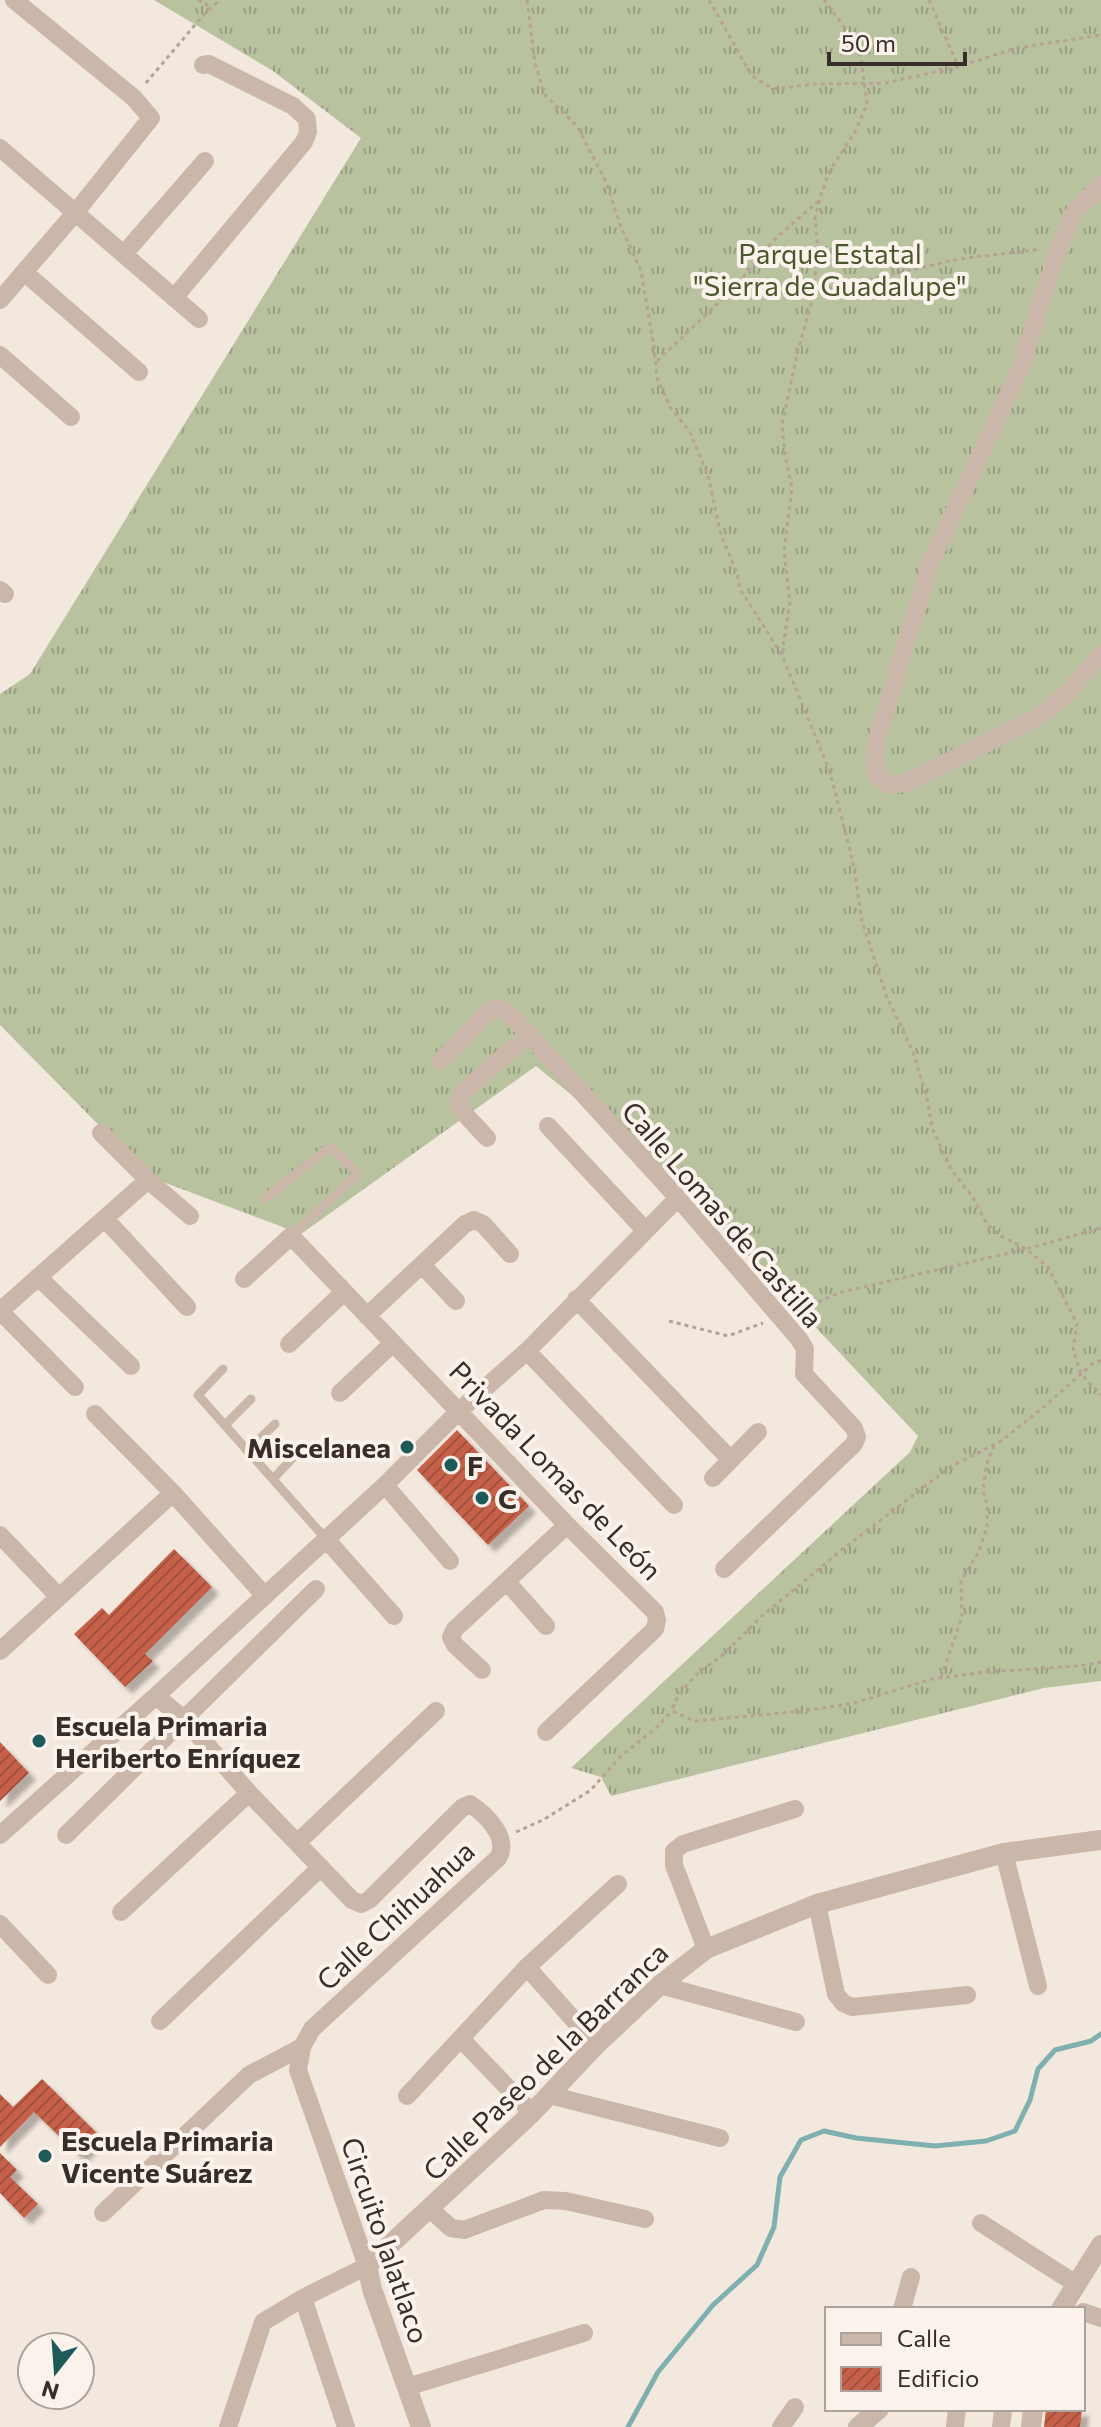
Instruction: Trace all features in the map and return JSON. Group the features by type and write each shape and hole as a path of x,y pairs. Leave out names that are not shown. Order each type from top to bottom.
{"street":[{"path":"3,291 24,272 75,213 151,118 134,98 14,0"},
{"path":"174,298 304,142 308,132 307,119 293,106 209,64 203,65"},
{"path":"0,148 199,319"},
{"path":"124,254 205,161"},
{"path":"1101,185 1075,211 1060,244 1020,369 930,564 877,739 874,759 877,775 890,785 905,783 1037,718 1064,697 1101,655"},
{"path":"24,272 139,372"},
{"path":"0,355 71,417"},
{"name":"Calle Lomas de Castilla","path":"441,1061 488,1012 498,1008 510,1014 678,1198 780,1317 805,1349 804,1374 854,1428 857,1437 854,1444 724,1569"},
{"path":"487,1138 462,1111 458,1103 461,1094 528,1035"},
{"path":"548,1126 645,1230"},
{"path":"101,1133 190,1216"},
{"path":"75,1387 0,1311 148,1180"},
{"path":"0,1835 385,1485 458,1412 527,1351 678,1198"},
{"path":"105,1219 187,1307"},
{"path":"367,1316 465,1224 474,1220 483,1224 510,1254"},
{"path":"244,1279 291,1236"},
{"name":"Privada Lomas de León","path":"291,1236 567,1525 655,1612 655,1629 546,1732"},
{"path":"423,1266 456,1301"},
{"path":"38,1277 131,1366"},
{"path":"289,1344 344,1292"},
{"path":"576,1299 730,1459"},
{"path":"340,1393 393,1343"},
{"path":"527,1351 674,1505"},
{"path":"95,1414 173,1493 265,1596"},
{"path":"713,1478 758,1432"},
{"path":"385,1485 450,1561"},
{"path":"2,1646 173,1493"},
{"path":"482,1670 455,1645 451,1637 455,1629 567,1525"},
{"path":"0,1535 59,1597"},
{"path":"326,1539 394,1616"},
{"path":"507,1582 546,1626"},
{"path":"66,1835 316,1589"},
{"path":"156,1696 185,1720 249,1793 321,1867 160,2021"},
{"path":"297,1843 436,1711"},
{"path":"121,1912 249,1793"},
{"name":"Calle Chihuahua","path":"298,2070 302,2047 312,2029 498,1858 503,1849 501,1838 470,1804 463,1807 369,1900 361,1904 352,1900 321,1867"},
{"path":"706,1949 674,1865 674,1851 683,1844 795,1809"},
{"name":"Calle Paseo de la Barranca","path":"367,2266 532,2113 596,2045 660,1985 706,1949 817,1904 1004,1853 1101,1840"},
{"path":"1004,1853 1038,1986"},
{"path":"407,2096 527,1967 618,1884"},
{"path":"817,1904 836,1994 843,2003 852,2007 967,1995"},
{"path":"4,1937 48,1975"},
{"path":"527,1967 596,2045"},
{"path":"660,1985 796,2022"},
{"path":"461,2039 532,2113"},
{"path":"103,2213 249,2075 302,2047"},
{"name":"Circuito Jalatlaco","path":"298,2070 421,2427"},
{"path":"549,2095 720,2138"},
{"path":"430,2209 451,2228 464,2230 544,2200 566,2201 645,2219"},
{"path":"981,2223 1076,2284"},
{"path":"1062,2307 1101,2245"},
{"path":"228,2427 263,2322 367,2266"},
{"path":"903,2307 911,2277"},
{"path":"303,2298 346,2427"},
{"path":"407,2387 584,2333"},
{"path":"781,2427 795,2407"},
{"path":"858,2427 877,2411"}],"lane":[{"path":"265,1199 328,1148 332,1148 358,1174 291,1236"},
{"path":"223,1369 198,1395 326,1539"},
{"path":"225,1425 251,1399"},
{"path":"247,1451 275,1424"},
{"path":"273,1479 300,1450"}],"path":[{"path":"198,0 212,7"},
{"path":"134,98 184,36 220,0"},
{"path":"527,0 535,63 544,94 577,126 606,182 621,227 641,271 657,378 670,407 690,432 708,475 721,535 740,589 782,655 830,772 856,878 862,921 886,995 913,1052 927,1098 932,1128 952,1171 972,1196 987,1224 1048,1267 1077,1324 1073,1349 1081,1374 1101,1395"},
{"path":"709,0 752,76 774,89 814,84 886,83 958,67 1016,48 1101,35"},
{"path":"782,655 790,602 784,551 792,496 782,424 813,292 818,251 815,218 819,201 829,172 863,118 867,104 857,49 824,0"},
{"path":"929,0 958,67"},
{"path":"655,362 732,290 778,236 819,201"},
{"path":"813,292 959,259 1046,249 1060,244"},
{"path":"669,1321 728,1336 842,1292 1101,1228"},
{"path":"501,1838 543,1820 591,1790 620,1757 672,1711 674,1703 698,1673 724,1654 762,1616 910,1495 950,1467 994,1445 1101,1360"},
{"path":"941,1678 962,1617 961,1581 979,1551 987,1528 987,1504 983,1491 986,1466 994,1445"},
{"path":"672,1711 695,1721 804,1711 854,1703 941,1678 1101,1662"}],"green space":[{"name":"Parque Estatal \"Sierra de Guadalupe\"","path":"154,0 1101,0 1101,1681 1044,1688 611,1796 601,1777 571,1768 910,1452 918,1436 681,1184 536,1066 301,1234 150,1177 0,1025 0,694 30,674 361,138 273,71"}],"building":[{"path":"457,1430 529,1506 488,1545 417,1470"},
{"path":"174,1549 212,1587 145,1654 153,1661 125,1687 74,1634 102,1608 109,1615"},
{"path":"0,1742 29,1773 0,1801"},
{"path":"42,2079 100,2136 80,2156 34,2112 0,2147 0,2094 13,2107"},
{"path":"0,2153 17,2170 10,2177 38,2204 24,2218 0,2193"},
{"path":"1046,2411 1082,2411 1080,2427 1044,2427"}],"waterway":[{"path":"628,2427 658,2372 713,2305 757,2265 774,2227 780,2177 801,2140 824,2131 856,2138 935,2146 986,2141 1015,2131 1030,2100 1038,2069 1055,2050 1091,2041 1101,2034"}],"place":[{"name":"Miscelanea","path":"407,1447"},
{"name":"F","path":"451,1465"},
{"name":"C","path":"482,1498"},
{"name":"Escuela Primaria Heriberto Enríquez","path":"39,1741"},
{"name":"Escuela Primaria Vicente Suárez","path":"45,2156"}]}
